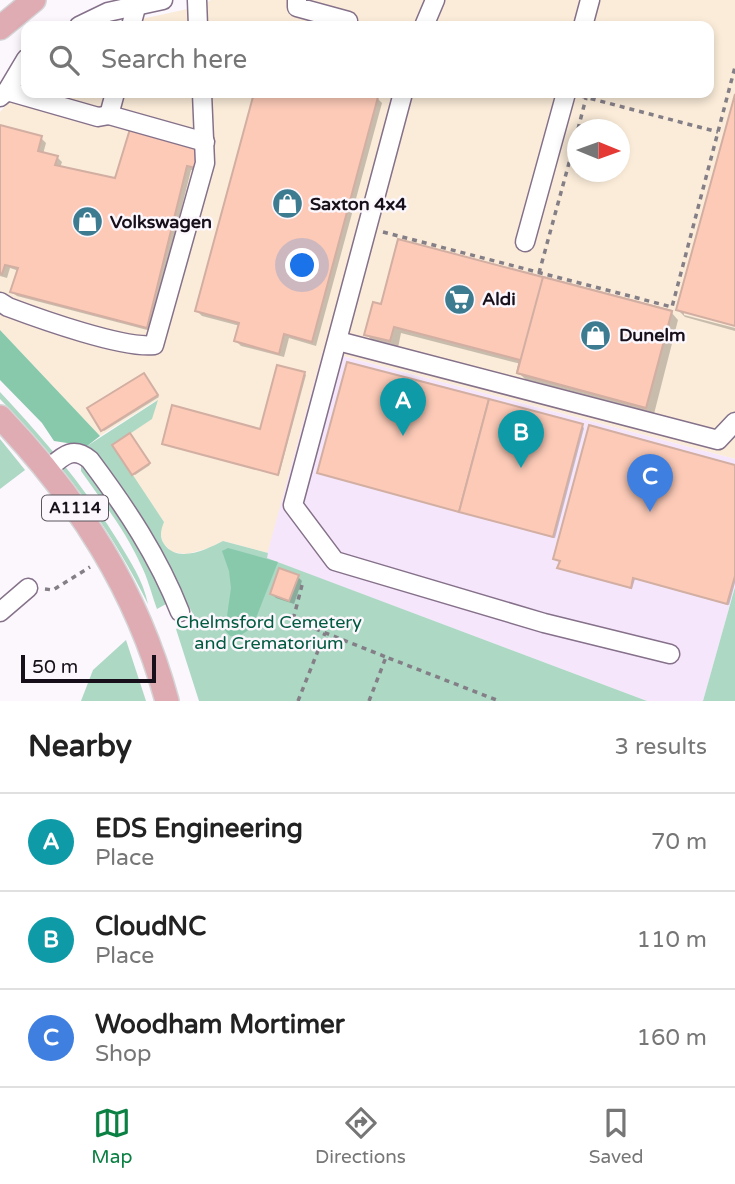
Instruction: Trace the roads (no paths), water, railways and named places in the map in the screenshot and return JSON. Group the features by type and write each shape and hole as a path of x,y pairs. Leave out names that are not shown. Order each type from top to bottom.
{"main road":[{"path":"0,27 34,0"},
{"name":"A1114","path":"0,417 47,470 107,556 148,640 167,701"}],"street":[{"path":"89,21 108,12 163,0"},
{"path":"197,0 198,21"},
{"path":"297,0 297,7 348,21"},
{"path":"426,21 435,0"},
{"path":"584,21 590,0"},
{"path":"132,21 137,4"},
{"path":"21,67 4,94 98,117 109,116 205,142"},
{"path":"109,116 114,98"},
{"path":"0,302 75,329 142,347 154,345 205,163 202,98"},
{"path":"402,98 293,505 335,561 544,623 670,654"},
{"path":"525,242 565,98"},
{"path":"338,341 718,440 735,422"},
{"path":"47,470 66,454 73,452 83,454 90,460 136,524 167,579 180,612"},
{"path":"0,612 29,589"}],"place":[{"name":"Saxton 4x4","path":"287,204"},
{"name":"Volkswagen","path":"87,222"},
{"name":"Aldi","path":"459,299"},
{"name":"Dunelm","path":"596,335"},
{"name":"EDS Engineering","path":"403,436"},
{"name":"CloudNC","path":"521,468"},
{"name":"Woodham Mortimer","path":"650,512"}],"park label":[{"name":"Chelmsford Cemetery and Crematorium","path":"269,632"}]}
